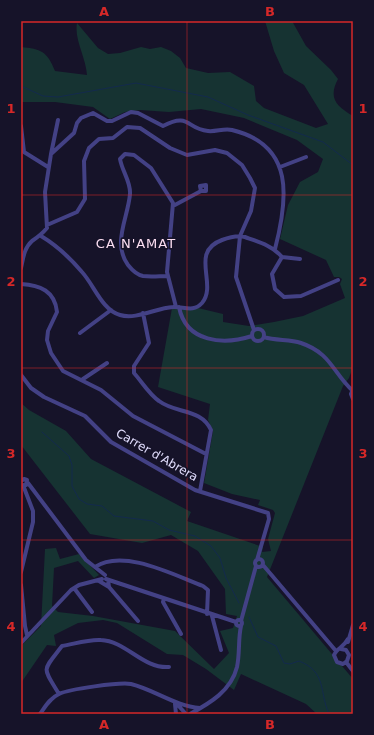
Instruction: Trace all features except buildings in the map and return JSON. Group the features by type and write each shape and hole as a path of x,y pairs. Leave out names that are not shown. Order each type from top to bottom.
{"street":[{"path":"51,154 74,134 77,123 87,114 93,113 107,121 112,121 131,112 138,113 163,126 174,120 184,120 203,130 231,130 257,140 268,148 280,167 284,211 275,249"},
{"path":"21,268 27,248 32,241 41,236 47,228 45,192 48,167 58,120"},
{"path":"21,126 24,152 48,167"},
{"path":"47,225 77,212 86,199 84,161 89,148 99,139 112,138 127,127 140,128 156,140 187,155 215,150 228,153 242,165 254,188 251,211 240,236 236,277 254,330 252,336"},
{"path":"168,276 142,276 132,270 123,258 120,247 121,235 130,195 130,186 121,168 120,159 125,154 134,155 151,168 173,203 168,276 177,307 182,318 188,326 208,339 229,342 252,336"},
{"path":"280,167 306,157"},
{"path":"173,206 201,191"},
{"path":"41,236 84,273 111,310 120,315 144,313 177,307 188,309 201,304 206,297 208,286 205,264 206,254 214,243 240,236 275,249 282,257 300,259"},
{"path":"282,257 272,274 276,289 284,297 301,296 338,280"},
{"path":"21,284 42,287 54,298 57,312 48,331 47,340 51,353 63,371 83,379 101,390 133,416 206,454"},
{"path":"80,333 111,310"},
{"path":"144,313 149,343 134,366 134,373 159,402 194,414 207,421 211,430 200,491"},
{"path":"254,330 262,330 264,337"},
{"path":"252,336 258,341 264,337"},
{"path":"264,337 294,341 318,351 333,365 353,390 353,399"},
{"path":"83,379 107,363"},
{"name":"Carrer d'Abrera","path":"21,375 27,382"},
{"name":"Carrer d'Abrera","path":"21,378 44,397 85,416 111,442 200,491 268,513 269,519 261,548"},
{"path":"24,483 86,560 105,577 109,587 138,622"},
{"path":"21,572 33,522 33,511 24,483"},
{"path":"261,548 257,560 260,565 339,650 347,651"},
{"path":"182,705 190,714 212,702 222,693 231,680 237,667 239,623 255,571 260,565 261,548"},
{"path":"95,567 109,560 126,559 203,586 208,590 207,614"},
{"path":"105,577 109,587"},
{"path":"21,643 27,635 74,588 105,577 212,616 239,623"},
{"path":"21,584 27,635"},
{"path":"74,588 92,612"},
{"path":"164,599 163,602 181,634"},
{"path":"212,616 221,650"},
{"path":"348,639 334,657 340,664 346,662 349,657 347,651 348,639 353,625"},
{"path":"59,694 46,672 46,667 62,646 102,640 123,648 155,667 169,667"},
{"path":"346,662 353,671"},
{"path":"40,714 48,702 59,694 111,684 131,684 182,705 200,708"},
{"path":"174,702 176,714"},
{"path":"174,702 186,714"}],"green space":[{"path":"265,21 292,21 306,46 331,70 338,79 334,91 335,101 342,109 353,116 353,367 349,378 343,386 267,577 353,679 353,714 317,714 306,704 241,674 234,690 206,669 183,655 167,654 117,623 103,620 78,623 54,635 56,646 47,645 21,683 21,646 41,626 45,549 56,548 60,559 79,554 99,575 94,578 78,561 54,568 52,606 58,612 93,616 175,631 214,669 229,653 220,631 233,628 237,616 226,614 225,589 198,551 171,535 142,543 90,534 21,445 21,403 29,410 66,431 91,459 191,512 187,521 263,547 262,552 271,551 268,539 275,513 273,510 258,505 260,500 232,494 204,483 213,431 208,420 210,404 158,387 172,308 189,310 198,308 223,314 223,322 249,326 303,316 345,298 340,284 342,279 339,277 334,277 326,260 280,239 288,205 300,182 318,172 323,159 297,140 244,118 201,109 169,112 140,110 125,112 110,119 93,107 55,102 21,102 21,47 42,52 49,59 55,71 87,75 85,62 77,36 77,23 98,48 108,54 120,53 141,47 150,49 161,47 171,51 180,58 186,68 208,73 230,72 254,86 256,101 264,108 316,128 328,124 304,85 284,73 274,51"}],"waterway":[{"path":"21,86 43,96 58,97 136,83 208,97 248,115 323,142 353,165"},
{"path":"42,432 69,456 72,465 72,486 79,499 87,504 102,506 114,516 153,521 169,530 195,536 211,546 220,558 226,578 239,603"},
{"path":"249,617 258,637 276,646 284,663 290,664 299,661 314,671 321,683 329,714"}],"district":[{"name":"CA N'AMAT","path":"136,243"}]}
